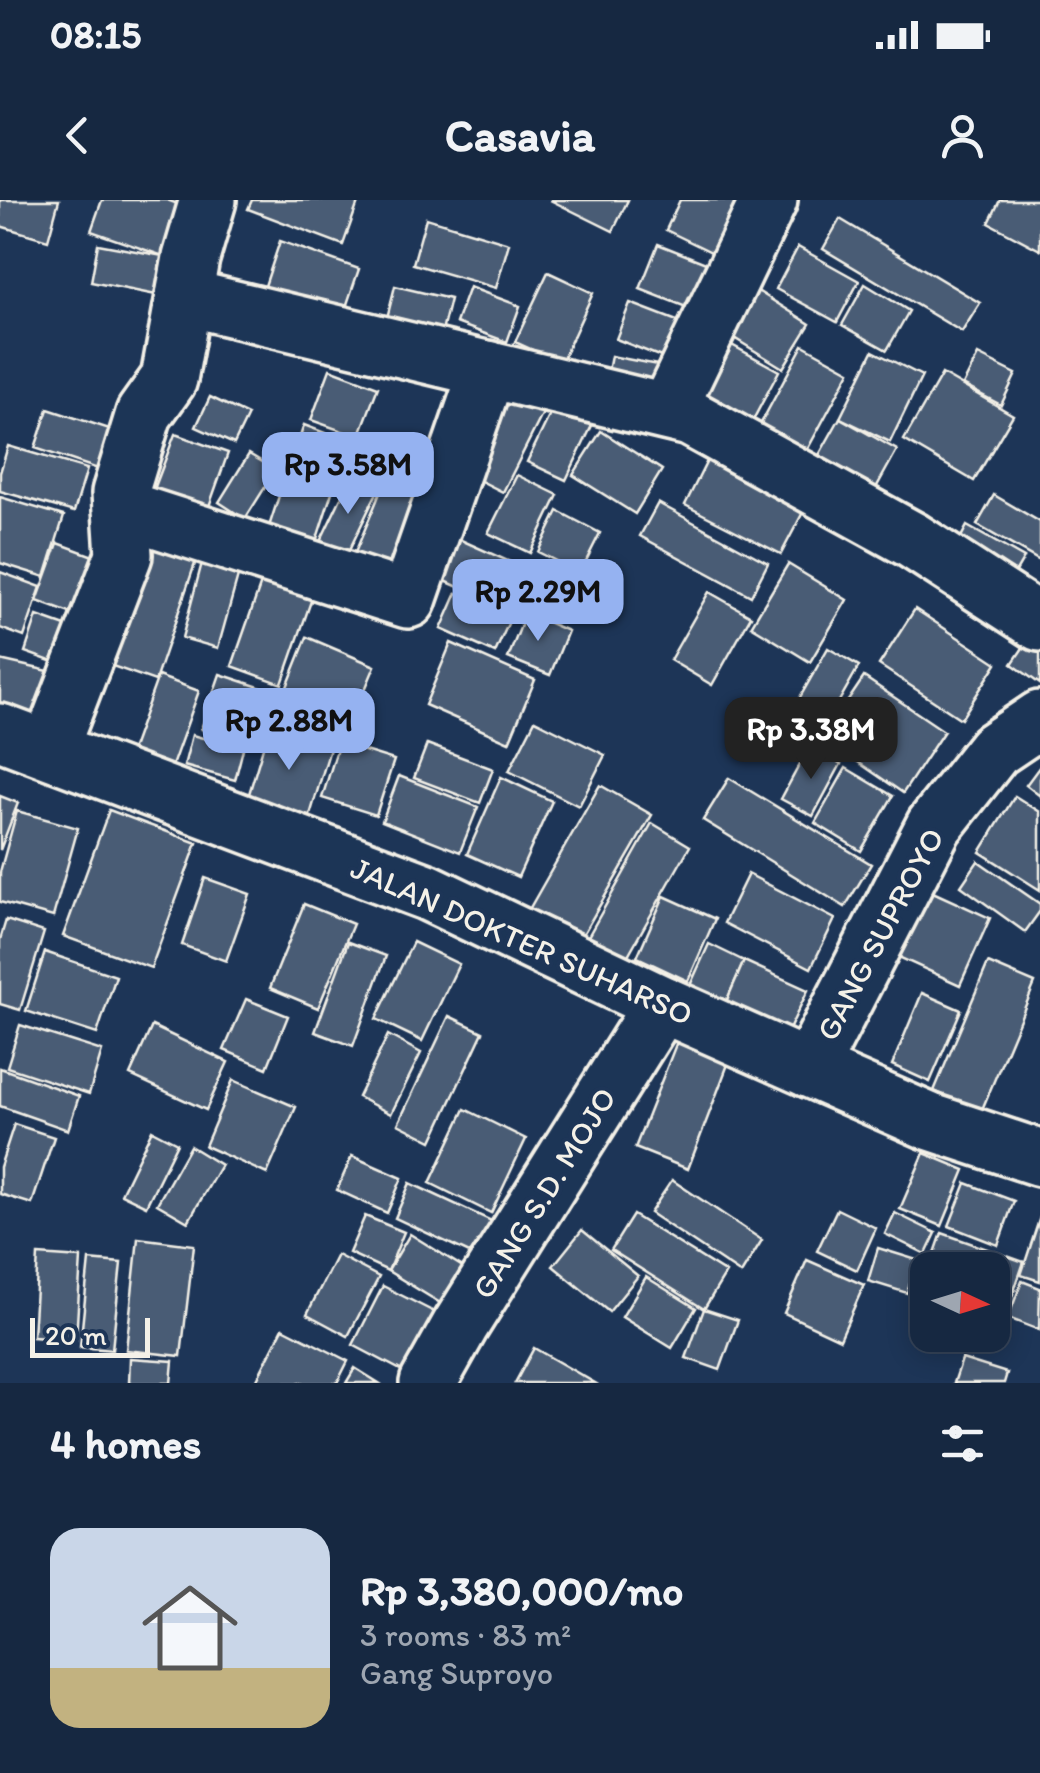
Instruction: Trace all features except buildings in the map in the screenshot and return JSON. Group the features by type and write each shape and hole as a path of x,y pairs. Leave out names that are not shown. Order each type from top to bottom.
{"street":[{"path":"25,740 124,555 120,493 144,414 169,379 208,200"},
{"path":"667,412 760,203"},
{"path":"184,297 690,418 912,540 1040,623"},
{"path":"120,508 408,600 488,369"},
{"name":"GANG SUPROYO","path":"809,1069 934,826 994,750 1040,719"},
{"name":"JALAN DOKTER SUHARSO","path":"25,740 427,892 662,1004 928,1121 1040,1158"},
{"name":"GANG S.D. MOJO","path":"428,1383 662,1004"}]}
